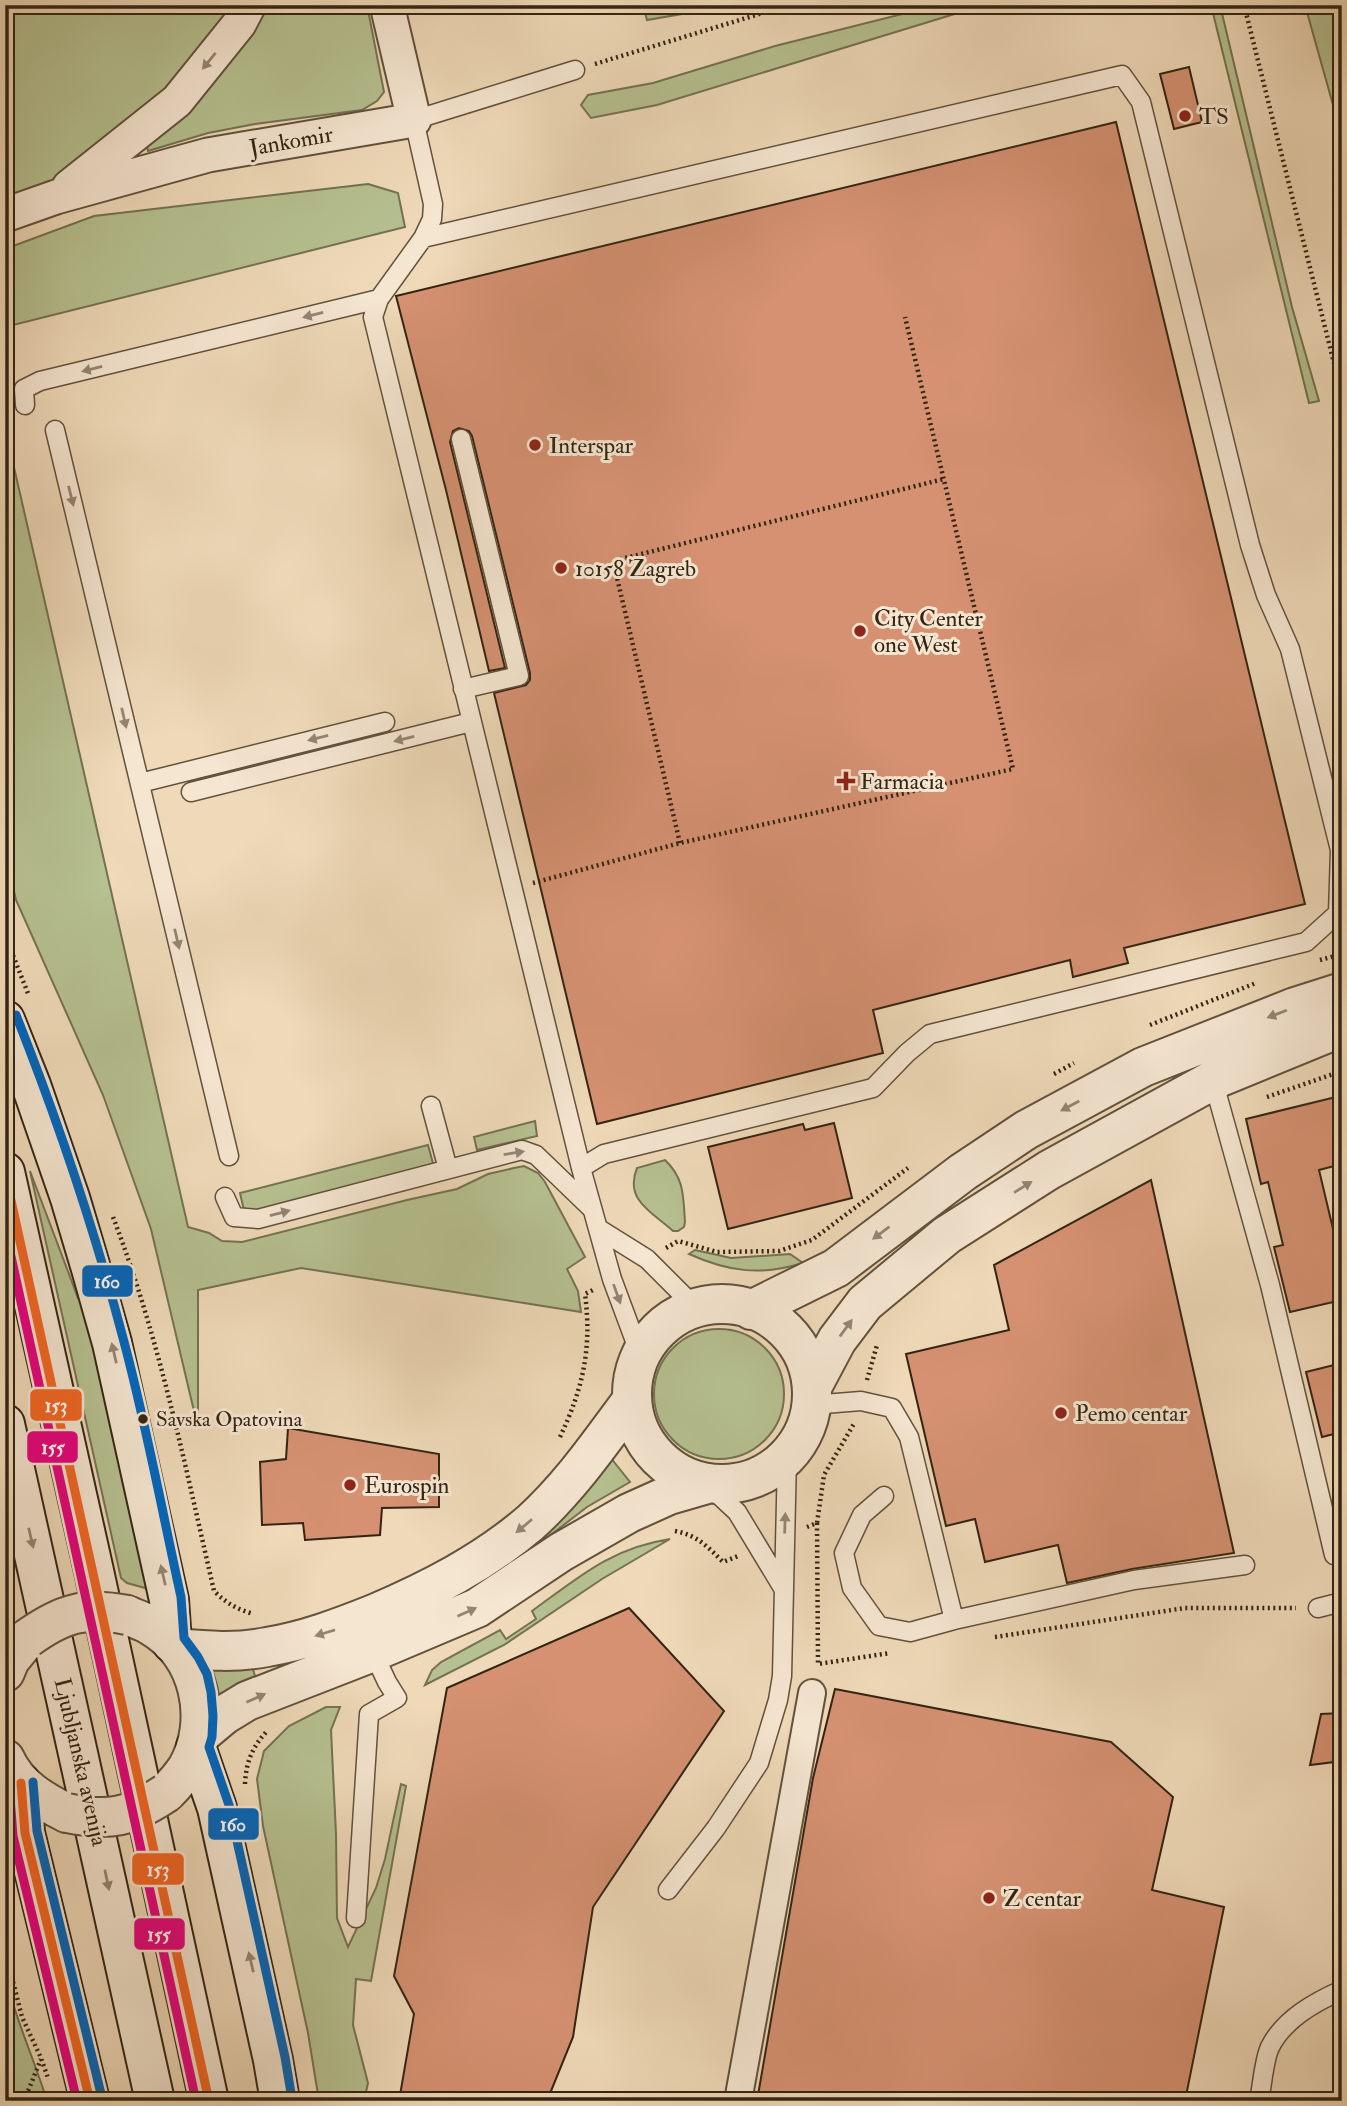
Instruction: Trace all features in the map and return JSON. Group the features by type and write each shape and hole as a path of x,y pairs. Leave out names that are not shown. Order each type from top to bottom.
{"street":[{"name":"Jankomir","path":"56,197 177,101 239,24 249,5"},
{"path":"387,5 414,120"},
{"name":"Jankomir","path":"5,215 56,197 208,155 414,120"},
{"path":"751,1310 836,1268 953,1180 1026,1130 1143,1067 1294,1007 1342,992"},
{"path":"5,1020 31,1085 70,1198 112,1343 169,1600 174,1645"},
{"path":"198,1741 224,1715 247,1702 477,1608 561,1552 629,1513 669,1495 707,1484 736,1483 764,1475 787,1457 804,1433 811,1396 837,1340 865,1303 947,1236 1049,1170 1218,1097 1342,1027"},
{"path":"5,1172 209,2101"},
{"path":"707,1484 680,1474 655,1456 639,1430 632,1400 635,1370 648,1342 669,1321 696,1308 720,1304 745,1307 773,1320 790,1335 805,1359 811,1396"},
{"path":"174,1645 211,1651 266,1648 330,1632 413,1597 488,1555 531,1522 556,1480 577,1476 632,1400"},
{"name":"Ljubljanska avenija","path":"5,1424 155,2101"},
{"path":"5,1672 10,1660 28,1638 50,1623 87,1612 107,1611 127,1615 151,1626 174,1645 195,1678 201,1715 198,1741 187,1768 166,1793 142,1809 120,1816 91,1818 67,1814 42,1801 10,1768"},
{"path":"738,2101 811,1693"},
{"path":"198,1741 217,1808 281,2101"},
{"path":"10,1768 90,2101"}],"lane":[{"path":"575,70 414,120 433,204 432,219 423,238 379,299 373,317 581,1168 612,1279 641,1357"},
{"path":"423,238 1122,75 1141,102 1250,545 1266,595 1290,649 1340,850 1338,913 1306,942 930,1034 873,1088 604,1154 581,1168"},
{"path":"25,405 24,389 40,381 379,299"},
{"path":"55,430 229,1156"},
{"path":"461,439 519,676 463,690"},
{"path":"140,783 385,722"},
{"path":"191,792 471,722"},
{"path":"1218,1097 1270,1285 1334,1555"},
{"path":"431,1106 447,1169"},
{"path":"225,1197 234,1216 258,1219 522,1150 536,1155 593,1209"},
{"path":"599,1229 647,1259 696,1308"},
{"path":"811,1396 860,1401 892,1408 909,1437 954,1620"},
{"path":"668,1890 716,1828 759,1763 778,1700 782,1676 787,1457"},
{"path":"707,1484 737,1512 783,1588"},
{"path":"884,1496 862,1515 844,1553 852,1588 879,1626 910,1632 1133,1580 1245,1565"},
{"path":"1318,1608 1342,1602"},
{"path":"356,1917 369,1714 397,1698 373,1652"},
{"path":"1259,2101 1270,2048 1289,2022 1314,2003 1342,1990"}],"path":[{"path":"575,70 789,5"},
{"path":"1244,5 1342,395"},
{"path":"535,883 680,843 1013,769 905,317"},
{"path":"680,843 613,561 944,479"},
{"path":"1218,1097 1264,1098 1342,1071"},
{"path":"672,1245 678,1241 716,1252 779,1251 813,1240"},
{"path":"556,1480 588,1349 588,1317 584,1294 597,1288"},
{"path":"869,1375 880,1338"},
{"path":"807,1527 817,1523 824,1475 853,1427"},
{"path":"178,1432 214,1591 206,1593"},
{"path":"245,1785 248,1758 256,1742 274,1723"},
{"path":"5,1950 22,2017 48,2079"},
{"path":"24,2101 41,2058"}],"green space":[{"path":"5,5 239,5 173,95 45,190 5,205"},
{"path":"261,5 367,5 384,92 377,101 362,110 208,133 148,151 146,142"},
{"path":"670,5 734,5 647,20 644,9"},
{"path":"938,5 984,5 657,105 591,118 581,105 588,95 653,83 775,46"},
{"path":"1211,5 1220,5 1292,307 1319,401 1309,403"},
{"path":"1305,5 1342,5 1342,137"},
{"path":"368,184 398,193 405,227 5,327 5,249 94,216"},
{"path":"5,428 188,1227 209,1233 222,1241 242,1242 457,1189 488,1174 524,1166 538,1173 545,1182 585,1257 567,1269 578,1291 581,1312 301,1268 198,1290 198,1428 151,1229 103,1095 16,900 5,852"},
{"path":"535,1121 537,1136 477,1150 474,1137"},
{"path":"428,1145 434,1167 245,1215 240,1193"},
{"path":"665,1160 672,1167 682,1189 685,1222 684,1227 678,1231 673,1231 649,1211 634,1189 637,1168"},
{"path":"30,1171 78,1298 86,1296 156,1591 127,1583 121,1578"},
{"path":"695,1250 731,1258 790,1254 803,1263 773,1270 745,1270 718,1265 689,1254"},
{"path":"719,1329 744,1334 765,1348 779,1369 784,1394 779,1419 765,1440 744,1454 719,1459 694,1454 673,1440 659,1419 654,1394 659,1369 673,1348 694,1334"},
{"path":"610,1457 630,1482 587,1507 522,1557 457,1598 285,1667 282,1657 325,1643"},
{"path":"670,1539 602,1579 504,1645 425,1685 432,1670 441,1662 500,1630 506,1639 536,1619 532,1611 596,1566 630,1549"},
{"path":"210,1663 251,1663 255,1676 238,1683 218,1698"},
{"path":"326,1707 340,1707 331,1730 337,1918 348,1947 376,1888 401,1784 406,1786 371,1981 356,1979 353,2025 368,2083 364,2101 319,2101 308,2033 263,1826 257,1779 264,1751 289,1726"},
{"path":"5,1975 14,2007 47,2101 5,2101"}],"building":[{"path":"1189,67 1202,122 1174,129 1160,74"},
{"name":"City Center one West","path":"1116,122 1305,904 1124,948 1128,963 1073,977 1070,960 873,1010 883,1053 597,1124 494,693 526,685 530,680 530,673 472,436 469,431 459,428 453,431 450,442 505,668 489,671 396,296"},
{"path":"1336,1097 1342,1119 1342,1164 1319,1170 1334,1233 1342,1231 1342,1300 1290,1312 1274,1247 1283,1245 1268,1182 1261,1184 1246,1119"},
{"path":"834,1123 852,1198 728,1229 708,1147 803,1124 805,1130"},
{"name":"Pemo centar","path":"1151,1180 1234,1553 1132,1569 1067,1583 1058,1545 985,1562 975,1519 946,1526 906,1354 1009,1330 994,1265"},
{"path":"1342,1363 1342,1432 1322,1437 1306,1372"},
{"name":"Eurospin","path":"288,1428 439,1454 439,1507 382,1508 380,1535 305,1540 303,1523 262,1525 260,1462 286,1459"},
{"path":"629,1608 724,1711 593,1907 573,2037 547,2101 399,2101 414,2014 394,1976 447,1688"},
{"name":"Z centar","path":"835,1689 1111,1742 1173,1797 1152,1890 1224,1907 1185,2101 757,2101 813,1778"},
{"path":"1342,1713 1342,1761 1310,1765 1321,1714"}],"transit line":[{"name":"160","path":"16,1015 74,1175 112,1297 131,1370 181,1597 184,1638 207,1674 211,1692 213,1716 209,1747 229,1805 292,2099"},
{"name":"153","path":"5,1173 209,2101"},
{"name":"155","path":"5,1229 196,2101"},
{"name":"160","path":"33,1782 37,1831 102,2098"},
{"name":"153","path":"21,1783 25,1833 90,2101"},
{"name":"155","path":"9,1784 13,1836 77,2101"}],"place":[{"name":"TS","path":"1185,116"},
{"name":"Interspar","path":"535,445"},
{"name":"10158 Zagreb","path":"561,568"},
{"name":"City Center one West","path":"860,631"},
{"name":"Farmacia","path":"846,781"},
{"name":"Pemo centar","path":"1061,1413"},
{"name":"Savska Opatovina","path":"143,1419"},
{"name":"Eurospin","path":"350,1485"},
{"name":"Z centar","path":"989,1898"}]}
